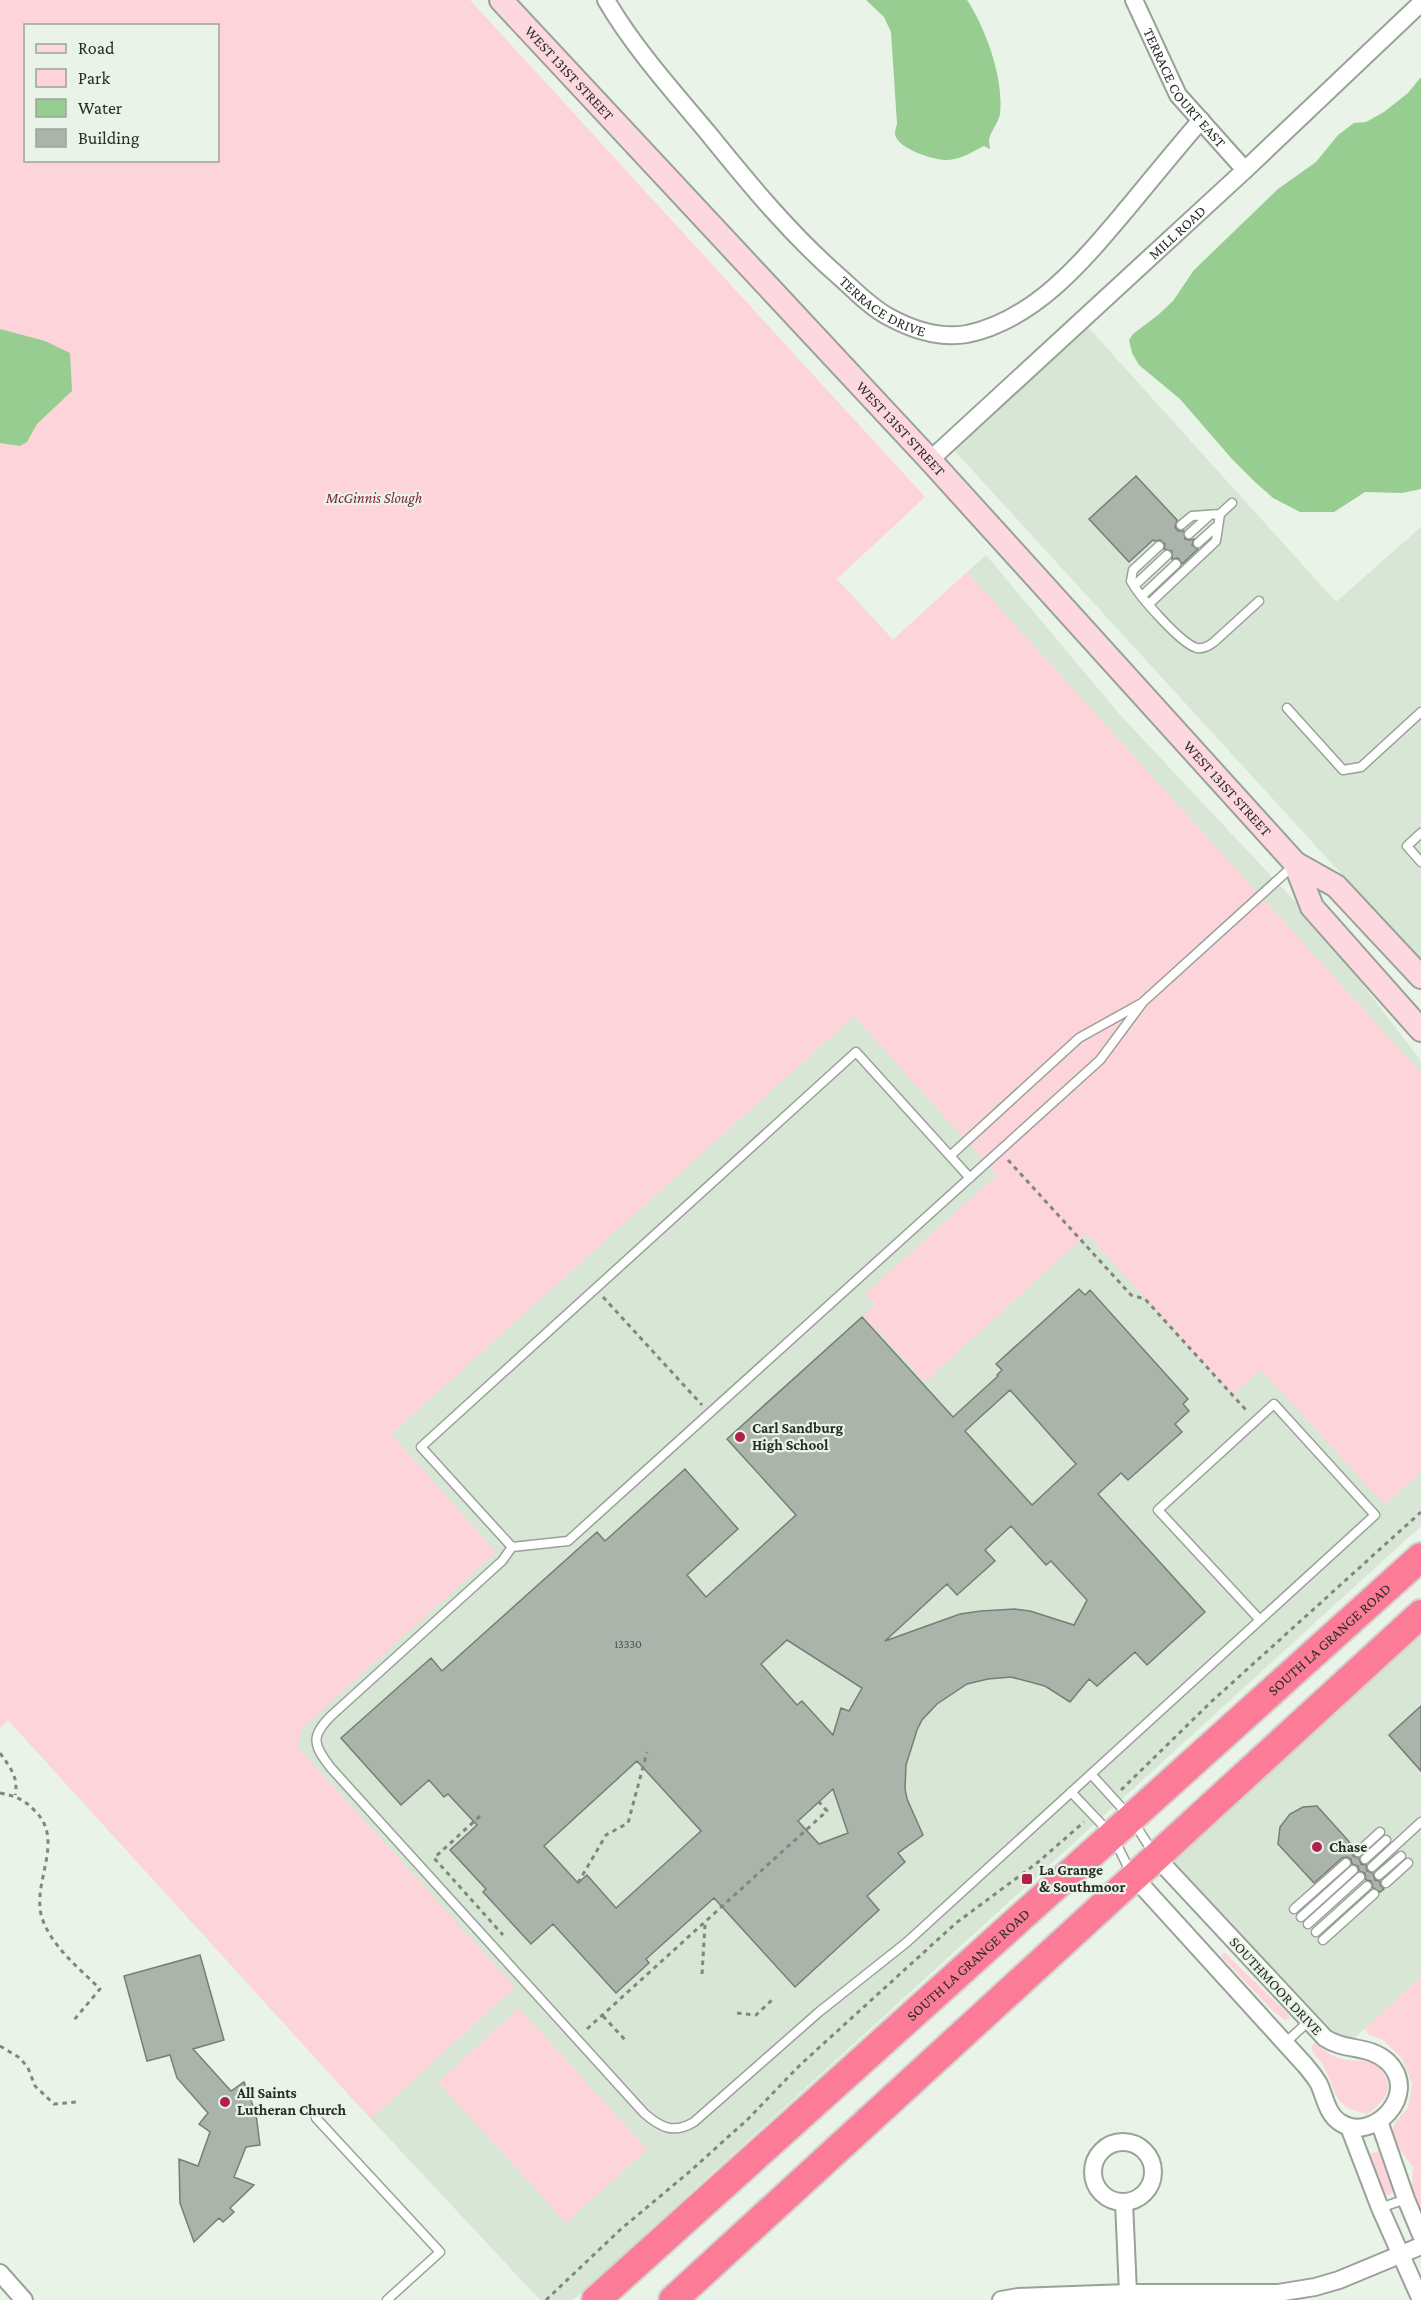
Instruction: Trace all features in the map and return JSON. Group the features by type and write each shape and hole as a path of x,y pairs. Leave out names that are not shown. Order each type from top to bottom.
{"highway":[{"name":"SOUTH LA GRANGE ROAD","path":"596,2300 1421,1557"},
{"path":"673,2300 1421,1614"}],"street":[{"name":"WEST 131ST STREET","path":"501,0 930,460 1295,863 1336,886 1421,977"},
{"name":"TERRACE DRIVE","path":"606,0 647,59 773,213 863,299 886,316 911,328 941,336 967,333 993,325 1023,310 1049,291 1087,255 1201,120"},
{"name":"TERRACE COURT EAST","path":"1134,0 1178,95 1245,170"},
{"name":"MILL ROAD","path":"930,460 1245,170 1421,3"},
{"name":"WEST 131ST STREET","path":"1295,863 1312,907 1421,1030"},
{"name":"SOUTHMOOR DRIVE","path":"1156,1857 1325,2038 1334,2044 1363,2048 1377,2053 1390,2064 1398,2075 1401,2088 1400,2100 1379,2121"},
{"name":"SOUTHMOOR DRIVE","path":"1134,1877 1317,2080 1332,2116 1348,2127 1380,2208 1421,2300"},
{"path":"1348,2127 1359,2128 1379,2121 1421,2235"},
{"path":"1124,2202 1128,2293"},
{"path":"1000,2300 1018,2297 1128,2293 1278,2293 1301,2290 1339,2280 1421,2246"},
{"path":"0,2274 24,2300"}],"lane":[{"path":"1149,603 1216,541 1220,514 1232,503"},
{"path":"1181,525 1192,516 1220,514"},
{"path":"1189,534 1209,515"},
{"path":"1198,543 1218,525"},
{"path":"1159,546 1133,570 1131,581 1181,637 1199,648 1214,642 1259,601"},
{"path":"1134,586 1167,555"},
{"path":"1142,596 1176,564"},
{"path":"1287,708 1343,770 1361,767 1421,712"},
{"path":"1421,833 1407,846 1421,862"},
{"path":"1260,1620 1158,1510 1274,1404 1375,1515 1260,1620 1091,1774 1071,1792 907,1942 819,2012 694,2122 675,2130 665,2128 645,2114 331,1768 318,1749 316,1732 323,1724 502,1561 512,1547 568,1541 1100,1060 1143,1002 1295,863"},
{"path":"950,1156 1079,1038 1143,1002"},
{"path":"512,1547 421,1448 856,1053 970,1178"},
{"path":"1091,1774 1122,1826 1134,1877"},
{"path":"1071,1792 1122,1826 1156,1857"},
{"path":"1372,1867 1421,1822"},
{"path":"1358,1852 1380,1832"},
{"path":"1365,1859 1386,1840"},
{"path":"1379,1875 1401,1856"},
{"path":"1294,1909 1346,1863"},
{"path":"1386,1882 1408,1863"},
{"path":"1301,1917 1353,1870"},
{"path":"1308,1924 1360,1877"},
{"path":"1316,1932 1367,1886"},
{"path":"1323,1940 1374,1894"},
{"path":"1285,2043 1309,2021"},
{"path":"316,2118 440,2252 387,2300"},
{"path":"1380,2208 1406,2199"}],"path":[{"path":"999,1151 1131,1294 1145,1299 1256,1420"},
{"path":"596,1288 709,1413"},
{"path":"1129,1783 1211,1702 1421,1512"},
{"path":"578,1883 606,1835 628,1823 647,1752"},
{"path":"0,1753 13,1772 17,1784 15,1796"},
{"path":"0,1793 15,1796 27,1802 44,1820 49,1843 40,1899 42,1917 54,1943 100,1989 73,2021"},
{"path":"580,2022 588,2030 827,1811 819,1802"},
{"path":"480,1816 434,1858 503,1935"},
{"path":"546,2300 621,2229 747,2120 800,2065 956,1923 1036,1863 1080,1826"},
{"path":"702,1974 705,1923"},
{"path":"737,2013 756,2015 773,1999"},
{"path":"603,2016 627,2042"},
{"path":"0,2046 20,2058 28,2068 35,2086 54,2104 77,2102"}],"shaded area":[{"path":"1087,326 1336,602 1421,527 1421,961 953,449"},
{"name":"Carl Sandburg High School","path":"986,555 1121,716 1317,925 1421,1061 1421,1526 573,2300 540,2300 371,2119 0,1711 0,1548 836,578 893,640"},
{"path":"1421,1622 1421,1977 1349,2043 1333,2040 1163,1858"}],"green space":[{"name":"McGinnis Slough","path":"0,0 470,0 925,497 837,579 893,640 967,572 1421,1073 1421,1471 1385,1505 1261,1370 1233,1395 1087,1234 925,1382 863,1315 875,1305 865,1294 997,1175 854,1016 391,1434 496,1552 310,1721 301,1730 298,1747 515,1987 371,2119 8,1720 0,1728"},
{"path":"1225,1953 1288,2014 1289,2019 1285,2020 1272,2010 1221,1956"},
{"path":"1421,1977 1421,2216 1412,2190 1413,2167 1390,2136 1396,2121 1408,2108 1412,2083 1402,2058 1383,2040 1368,2034 1365,2028"},
{"path":"519,2008 647,2149 566,2223 438,2082"},
{"path":"1315,2042 1336,2057 1375,2062 1386,2077 1388,2084 1385,2096 1375,2108 1367,2114 1348,2108 1342,2103 1324,2067 1312,2050 1311,2047"},
{"path":"1380,2150 1392,2186 1393,2192 1388,2195 1384,2194 1368,2155"}],"water":[{"path":"866,0 967,0 987,39 999,85 1000,114 989,140 990,149 984,146 958,158 942,160 909,149 897,139 891,32 884,17"},
{"path":"1421,77 1421,489 1402,493 1365,492 1334,512 1300,512 1273,498 1232,459 1180,399 1139,365 1132,353 1129,340 1133,334 1173,301 1194,270 1278,189 1316,162 1338,135 1354,123 1366,122 1384,112 1408,93"},
{"path":"0,329 45,341 70,353 72,391 37,424 27,442 20,446 0,443"}],"building":[{"path":"1136,476 1177,520 1175,527 1178,531 1184,531 1185,539 1194,539 1192,545 1198,549 1182,564 1178,558 1172,559 1172,551 1164,549 1165,544 1160,540 1153,540 1129,562 1089,519"},
{"name":"Carl Sandburg High School","path":"1079,1289 1085,1295 1090,1290 1188,1399 1183,1404 1189,1411 1175,1424 1182,1432 1128,1480 1121,1473 1098,1494 1205,1612 1147,1665 1135,1652 1097,1686 1089,1679 1070,1702 1045,1686 1011,1677 967,1684 937,1704 922,1720 906,1765 907,1799 923,1835 898,1853 905,1862 867,1896 879,1910 795,1987 714,1898 646,1959 649,1963 616,1993 553,1924 531,1944 483,1892 486,1889 450,1850 477,1825 448,1794 444,1797 429,1780 401,1805 341,1738 431,1658 442,1671 597,1532 605,1541 685,1469 738,1529 687,1575 706,1597 796,1515 727,1439 862,1317 953,1417 998,1376 1002,1370 996,1364","holes":["1010,1390 1076,1464 1032,1505 965,1431","1011,1526 1046,1565 1051,1561 1087,1600 1074,1625 1030,1611 1015,1609 981,1611 960,1614 885,1641 947,1584 957,1595 995,1561 985,1550","787,1640 862,1688 849,1711 841,1708 833,1735 802,1701 797,1705 761,1664","637,1761 701,1831 616,1908 587,1875 578,1883 544,1846","833,1789 848,1833 819,1844 798,1821"]},
{"path":"1421,1706 1421,1771 1389,1735"},
{"name":"Chase","path":"1317,1806 1354,1847 1353,1856 1359,1858 1361,1864 1366,1865 1367,1871 1373,1873 1375,1880 1380,1881 1384,1889 1380,1892 1373,1888 1371,1881 1366,1880 1365,1873 1359,1871 1358,1866 1352,1864 1351,1859 1347,1857 1342,1858 1314,1883 1278,1844 1280,1827 1290,1814 1303,1807"},
{"name":"All Saints Lutheran Church","path":"200,1955 224,2040 193,2049 231,2091 244,2082 256,2114 260,2145 246,2147 234,2177 254,2185 230,2208 234,2212 223,2222 219,2218 194,2242 180,2203 179,2159 198,2166 210,2132 199,2124 208,2113 177,2078 170,2055 147,2061 124,1976"}],"place":[{"name":"Carl Sandburg High School","path":"740,1437"},
{"name":"Chase","path":"1317,1847"},
{"name":"La Grange & Southmoor","path":"1027,1879"},
{"name":"All Saints Lutheran Church","path":"225,2102"}]}
